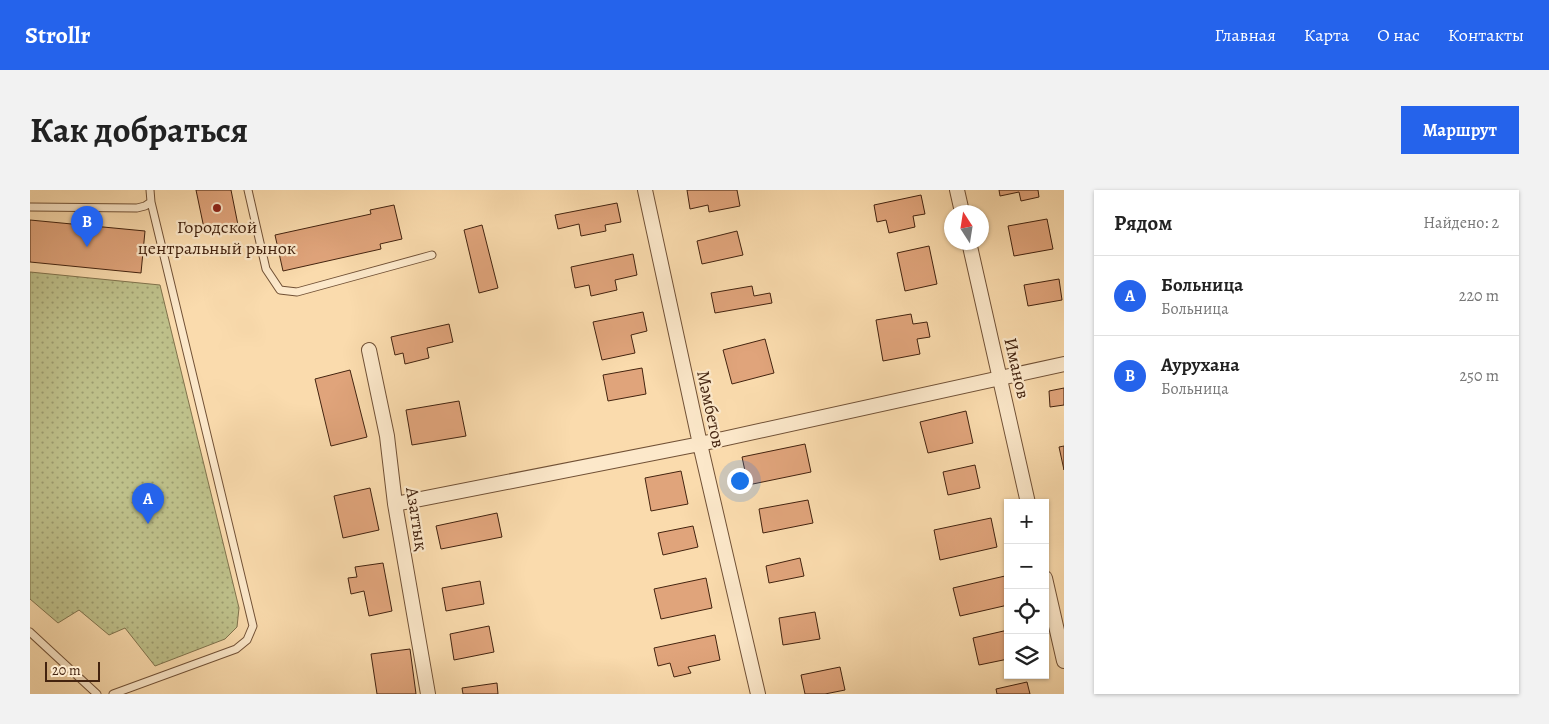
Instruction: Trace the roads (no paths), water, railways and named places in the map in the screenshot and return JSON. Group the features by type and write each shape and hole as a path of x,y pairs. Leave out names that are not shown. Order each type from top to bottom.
{"street":[{"name":"Мәмбетов","path":"645,190 700,444 758,694"},
{"path":"957,190 960,205"},
{"name":"Иманов","path":"971,250 1027,499"},
{"name":"Азаттық","path":"369,350 387,436 395,504 428,694"},
{"path":"395,504 700,444 1064,364"},
{"path":"1048,589 1064,661"}],"lane":[{"path":"113,694 236,649 247,640 253,626 151,202 150,190"},
{"path":"248,190 266,269 280,290 298,292 432,255"},
{"path":"30,207 137,208 151,202"},
{"path":"30,632 97,694"}],"place":[{"name":"Городской центральный рынок","path":"217,208"},
{"name":"Аурухана","path":"87,247"},
{"name":"Больница","path":"148,524"}]}
